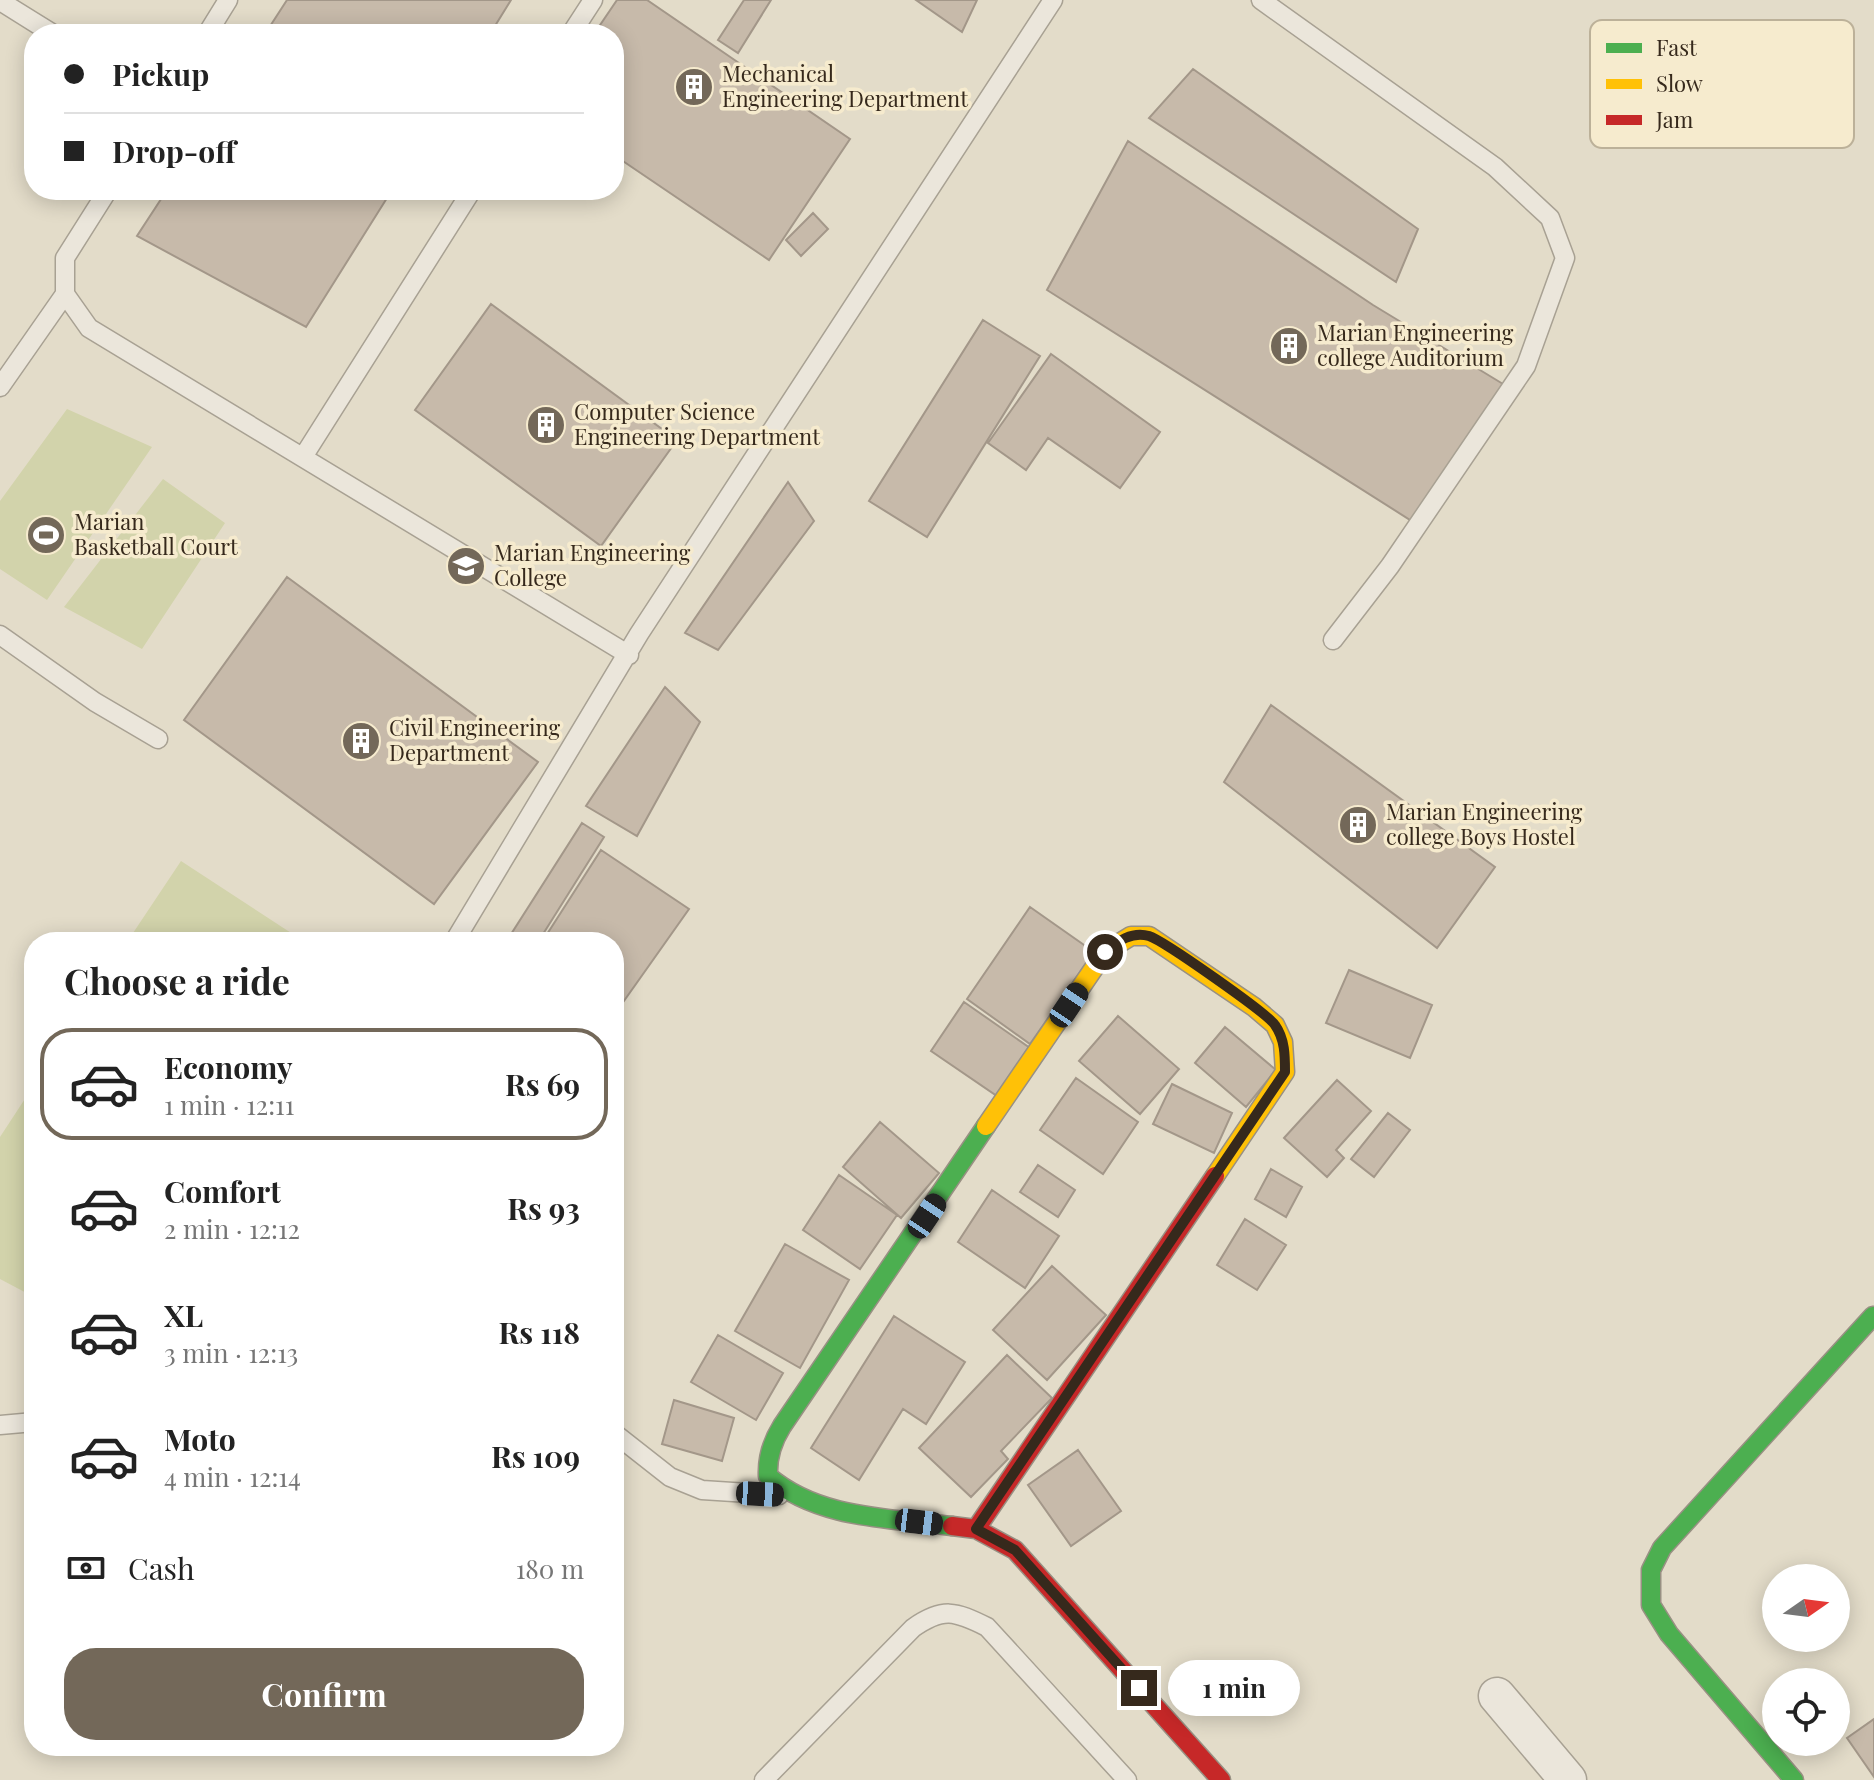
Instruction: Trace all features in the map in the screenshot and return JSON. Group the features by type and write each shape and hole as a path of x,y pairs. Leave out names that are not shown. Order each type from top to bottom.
{"street":[{"path":"976,1529 1285,1072 1285,1049 1275,1024 1180,954 1148,936 1124,937 1105,952 773,1439 766,1460 768,1476 790,1495 834,1511 976,1529 1015,1550 1221,1780"},
{"path":"1794,1780 1669,1634 1651,1605 1651,1570 1662,1548 1873,1316"},
{"path":"1497,1696 1568,1780"}],"lane":[{"path":"213,24 228,0"},
{"path":"577,24 593,0"},
{"path":"460,932 639,634 1053,0"},
{"path":"1261,0 1495,167 1550,218 1565,258 1526,366 1390,566 1333,640"},
{"path":"0,1 37,24"},
{"path":"0,387 65,294 65,258 102,200"},
{"path":"303,457 466,200"},
{"path":"65,294 89,328 629,655"},
{"path":"0,635 95,702 158,739"},
{"path":"0,1425 24,1423"},
{"path":"624,1441 670,1477 702,1490 790,1495"},
{"path":"764,1780 913,1628 934,1613 962,1614 987,1627 1127,1780"}],"green space":[{"name":"Marian Basketball Court","path":"67,409 152,447 47,600 0,569 0,501"},
{"path":"163,479 225,523 142,649 64,607"},
{"path":"181,861 290,932 134,932"},
{"path":"24,1100 24,1292 0,1279 0,1137"}],"building":[{"path":"287,0 511,0 496,24 271,24"},
{"name":"Mechanical Engineering Department","path":"617,0 647,0 850,139 769,260 624,162 624,24 601,24"},
{"path":"744,0 771,0 738,53 718,40"},
{"path":"916,0 977,0 962,32"},
{"path":"1193,69 1418,229 1396,282 1149,118"},
{"name":"Marian Engineering college Auditorium","path":"1128,141 1373,305 1503,384 1418,525 1047,290"},
{"path":"160,200 386,200 306,327 137,236"},
{"path":"813,213 828,229 801,256 786,240"},
{"name":"Computer Science Engineering Department","path":"491,304 677,440 601,546 415,410"},
{"path":"983,320 1040,356 927,537 869,501"},
{"path":"1051,354 1160,432 1120,488 1048,438 1026,470 988,443"},
{"path":"788,482 814,521 718,650 685,633"},
{"name":"Civil Engineering Department","path":"287,577 538,762 434,904 184,720"},
{"path":"665,687 700,722 637,836 586,806"},
{"name":"Marian Engineering college Boys Hostel","path":"1271,705 1495,867 1437,948 1224,782"},
{"path":"582,823 604,837 544,932 512,932"},
{"path":"601,850 689,909 624,1001 624,932 548,932"},
{"path":"1030,907 1094,952 1030,1044 967,999"},
{"path":"1349,970 1432,1005 1410,1058 1326,1023"},
{"path":"964,1002 1030,1048 997,1096 931,1051"},
{"path":"1118,1016 1179,1069 1140,1114 1079,1061"},
{"path":"1225,1027 1276,1070 1246,1107 1195,1063"},
{"path":"1076,1078 1138,1122 1103,1174 1040,1130"},
{"path":"1337,1080 1371,1111 1336,1150 1344,1158 1327,1177 1284,1138"},
{"path":"1172,1084 1232,1113 1214,1153 1153,1124"},
{"path":"1388,1113 1410,1130 1374,1177 1351,1159"},
{"path":"880,1122 939,1173 901,1218 843,1167"},
{"path":"1038,1165 1075,1190 1058,1217 1020,1192"},
{"path":"1271,1169 1302,1187 1286,1217 1255,1199"},
{"path":"839,1175 897,1215 860,1269 803,1230"},
{"path":"992,1190 1059,1236 1025,1288 958,1242"},
{"path":"1245,1219 1286,1245 1257,1290 1217,1265"},
{"path":"785,1244 849,1280 800,1368 735,1331"},
{"path":"1052,1266 1106,1315 1047,1380 993,1330"},
{"path":"894,1316 965,1362 926,1424 903,1409 859,1480 811,1448"},
{"path":"718,1335 783,1373 756,1420 691,1382"},
{"path":"1007,1355 1052,1398 1001,1451 1008,1459 971,1497 919,1448"},
{"path":"674,1400 734,1418 722,1461 662,1444"},
{"path":"1078,1450 1121,1511 1071,1546 1028,1485"},
{"path":"1874,1719 1874,1777 1850,1742 1850,1736"}],"traffic: fast":[{"path":"952,1526 832,1509 809,1501 768,1476 768,1462 782,1426 986,1126"},
{"path":"1794,1780 1669,1634 1651,1605 1651,1570 1662,1548 1873,1316"}],"traffic: slow":[{"path":"986,1126 1105,952 1131,936 1149,936 1254,1007 1275,1025 1283,1042 1285,1072 1215,1176"}],"traffic: jam":[{"path":"976,1529 1215,1176"},
{"path":"952,1526 976,1529 1015,1550 1221,1780"}],"place":[{"name":"Mechanical Engineering Department","path":"694,87"},
{"name":"Marian Engineering college Auditorium","path":"1289,346"},
{"name":"Computer Science Engineering Department","path":"546,425"},
{"name":"Marian Basketball Court","path":"46,535"},
{"name":"Marian Engineering College","path":"466,566"},
{"name":"Civil Engineering Department","path":"361,741"},
{"name":"Marian Engineering college Boys Hostel","path":"1358,825"}],"route":[{"path":"1105,952 1124,937 1148,936 1180,954 1275,1024 1285,1049 1285,1072 976,1529 1015,1550 1139,1688"}]}
